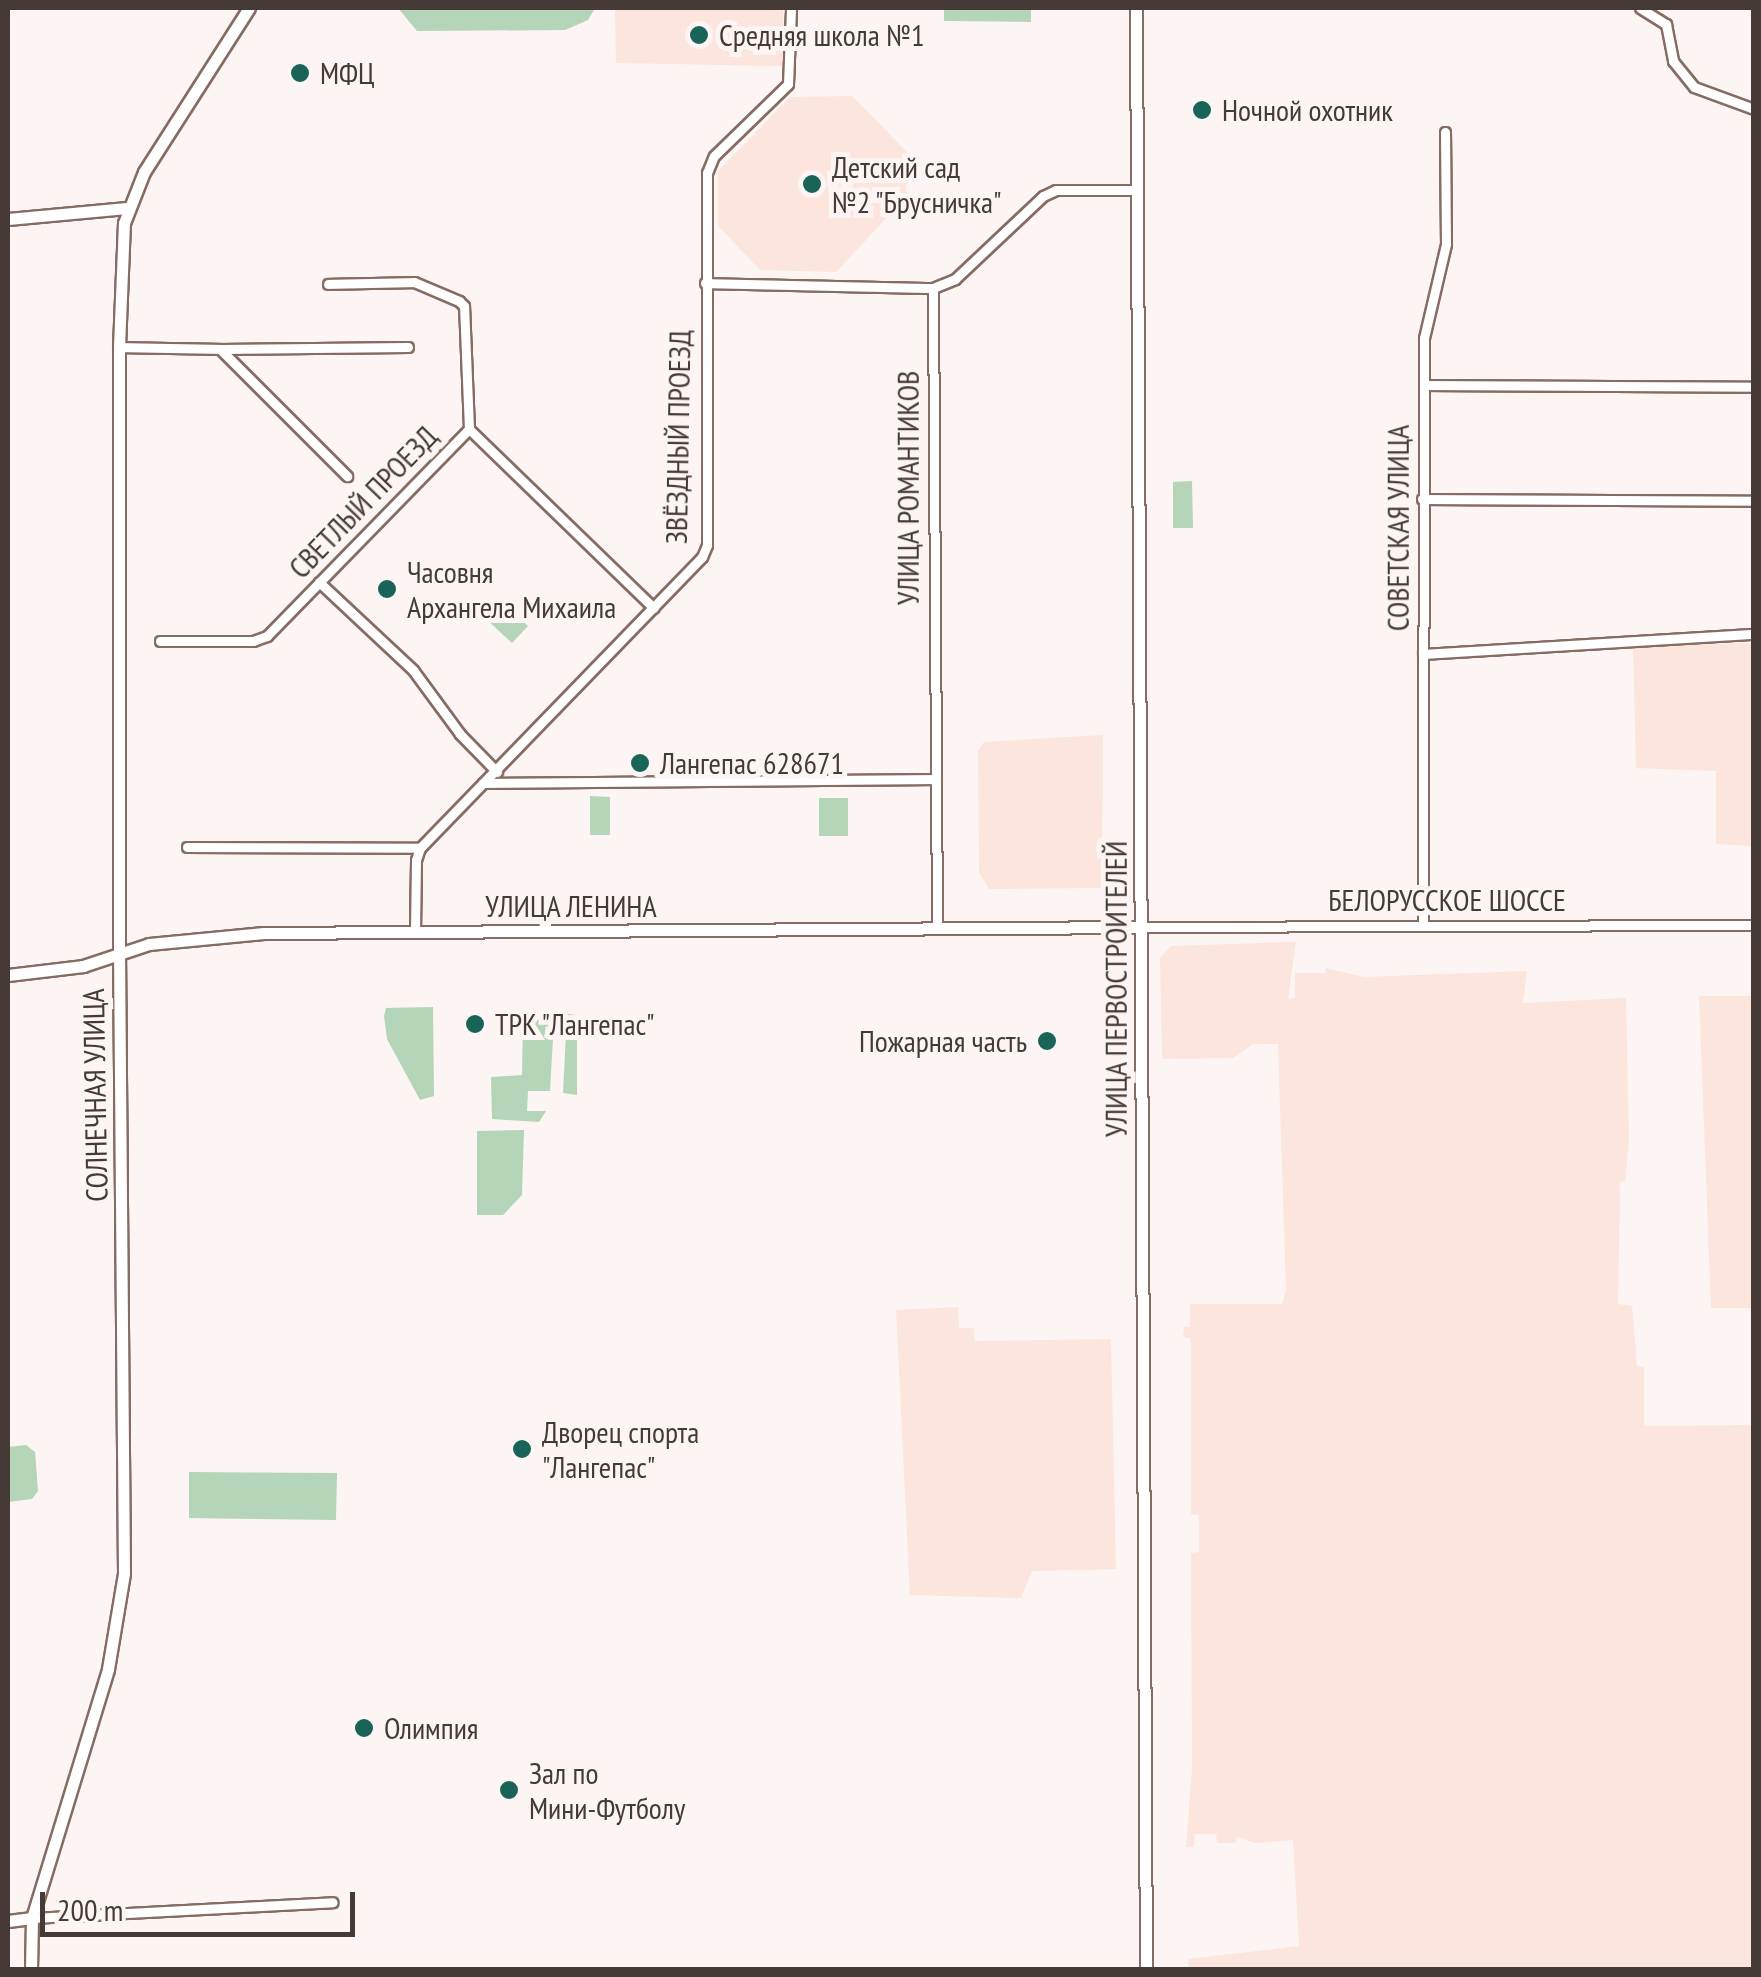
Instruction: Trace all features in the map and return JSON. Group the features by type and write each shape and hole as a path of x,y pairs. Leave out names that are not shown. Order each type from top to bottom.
{"street":[{"path":"8,220 126,208 144,172 249,8"},
{"name":"ЗВЁЗДНЫЙ ПРОЕЗД","path":"420,848 702,557 707,545 706,283 710,163 788,84 791,8"},
{"name":"УЛИЦА ПЕРВОСТРОИТЕЛЕЙ","path":"1136,8 1146,1970"},
{"path":"1640,8 1666,24 1674,62 1694,88 1754,108"},
{"name":"СОВЕТСКАЯ УЛИЦА","path":"1423,926 1424,384 1426,325 1446,244 1444,132"},
{"path":"706,283 933,288 955,279 1043,196 1056,190 1137,190"},
{"name":"СОЛНЕЧНАЯ УЛИЦА","path":"31,1970 32,1918 108,1669 124,1573 119,347 126,208"},
{"name":"СВЕТЛЫЙ ПРОЕЗД","path":"160,641 260,640 469,429 464,306 459,300 414,282 328,284"},
{"name":"УЛИЦА РОМАНТИКОВ","path":"933,288 936,929"},
{"path":"119,347 408,347"},
{"name":"СВЕТЛЫЙ ПРОЕЗД","path":"220,349 347,476"},
{"path":"1424,384 1754,387"},
{"path":"469,429 654,608"},
{"path":"1422,499 1754,501"},
{"path":"319,582 413,670 460,734 497,769 499,783"},
{"path":"1423,654 1754,634"},
{"path":"483,783 935,779"},
{"path":"187,847 420,848 416,860 415,932"},
{"name":"БЕЛОРУССКОЕ ШОССЕ","path":"1140,927 1754,925"},
{"name":"УЛИЦА ЛЕНИНА","path":"8,974 83,966 149,944 209,936 1140,927"},
{"path":"8,1921 333,1902"}],"shaded area":[{"name":"Средняя школа №1","path":"615,8 783,8 784,66 616,63"},
{"name":"Детский сад №2 \"Брусничка\"","path":"852,96 907,152 906,197 836,272 760,270 718,226 718,171 790,97"},
{"path":"1753,643 1753,846 1716,844 1716,771 1636,768 1633,646"},
{"path":"1103,735 1102,888 989,889 979,873 978,751 984,742"},
{"path":"1296,942 1288,999 1295,998 1295,973 1325,973 1326,968 1364,977 1527,971 1523,1003 1626,998 1629,1140 1625,1181 1620,1182 1618,1304 1632,1306 1637,1366 1644,1367 1644,1426 1753,1425 1753,1969 1189,1969 1188,1959 1299,1946 1293,1840 1255,1843 1237,1837 1235,1843 1217,1843 1216,1834 1195,1834 1194,1847 1186,1847 1192,1768 1191,1553 1199,1552 1199,1515 1191,1514 1191,1346 1190,1338 1183,1337 1184,1327 1190,1327 1190,1304 1282,1304 1286,1291 1278,1044 1253,1044 1233,1058 1162,1059 1160,958 1171,946"},
{"path":"1699,996 1753,996 1753,1308 1711,1308"},
{"path":"958,1307 959,1328 974,1328 975,1341 1111,1339 1116,1569 1032,1571 1021,1598 910,1595 896,1310"}],"green space":[{"path":"398,8 595,8 588,20 565,30 417,31"},
{"path":"944,8 1031,8 1031,22 944,21"},
{"path":"1192,481 1193,528 1173,528 1173,482"},
{"path":"501,600 528,626 512,643 485,618"},
{"path":"590,796 610,797 610,835 590,835"},
{"path":"819,798 848,798 848,836 819,836"},
{"path":"433,1007 434,1096 420,1100 387,1039 384,1016 386,1008"},
{"path":"567,1014 577,1015 577,1095 563,1093"},
{"path":"523,1019 554,1020 550,1091 528,1091 527,1111 546,1111 539,1122 492,1119 491,1077 522,1075"},
{"path":"524,1130 522,1195 503,1215 477,1215 477,1131"},
{"path":"26,1445 35,1452 38,1491 32,1499 8,1502 8,1447"},
{"path":"189,1472 337,1473 336,1520 189,1518"}],"place":[{"name":"Средняя школа №1","path":"699,35"},
{"name":"МФЦ","path":"300,73"},
{"name":"Ночной охотник","path":"1202,110"},
{"name":"Детский сад №2 \"Брусничка\"","path":"812,184"},
{"name":"Часовня Архангела Михаила","path":"387,589"},
{"name":"Лангепас 628671","path":"640,763"},
{"name":"ТРК \"Лангепас\"","path":"475,1024"},
{"name":"Пожарная часть","path":"1047,1041"},
{"name":"Дворец спорта \"Лангепас\"","path":"522,1449"},
{"name":"Олимпия","path":"364,1728"},
{"name":"Зал по Мини-Футболу","path":"509,1790"}]}
